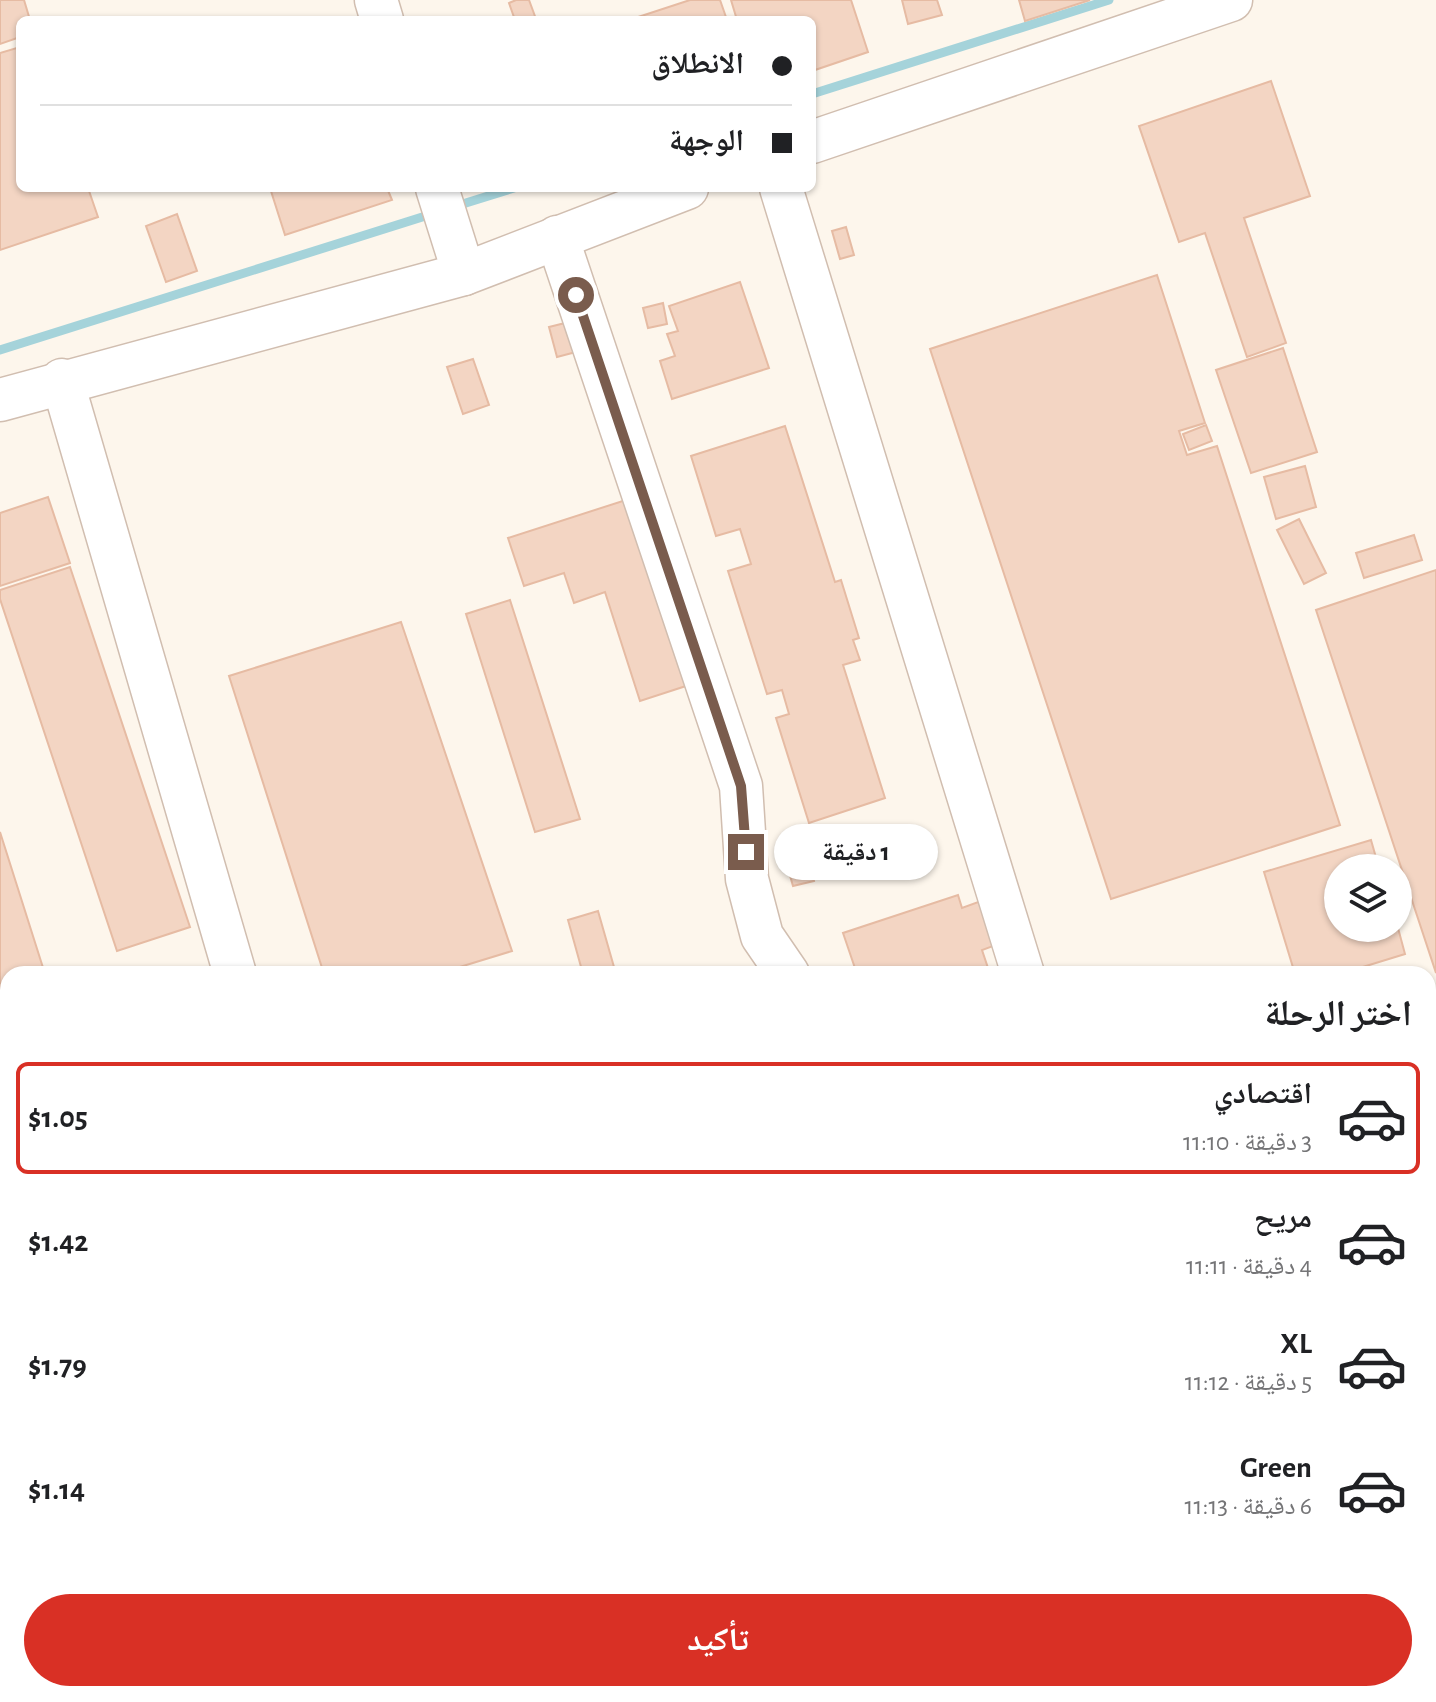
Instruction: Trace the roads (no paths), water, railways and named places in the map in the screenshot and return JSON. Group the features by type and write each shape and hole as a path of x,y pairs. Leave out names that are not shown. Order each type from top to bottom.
{"street":[{"path":"816,141 1231,0"},
{"path":"0,400 62,380 464,274 676,192"},
{"path":"782,192 1021,966"},
{"path":"441,199 464,274"},
{"path":"557,237 741,786 747,879 762,936 783,966"},
{"path":"62,380 233,966"}],"waterway":[{"path":"816,93 1109,0"},
{"path":"453,207 501,192"},
{"path":"0,350 435,213"}]}
